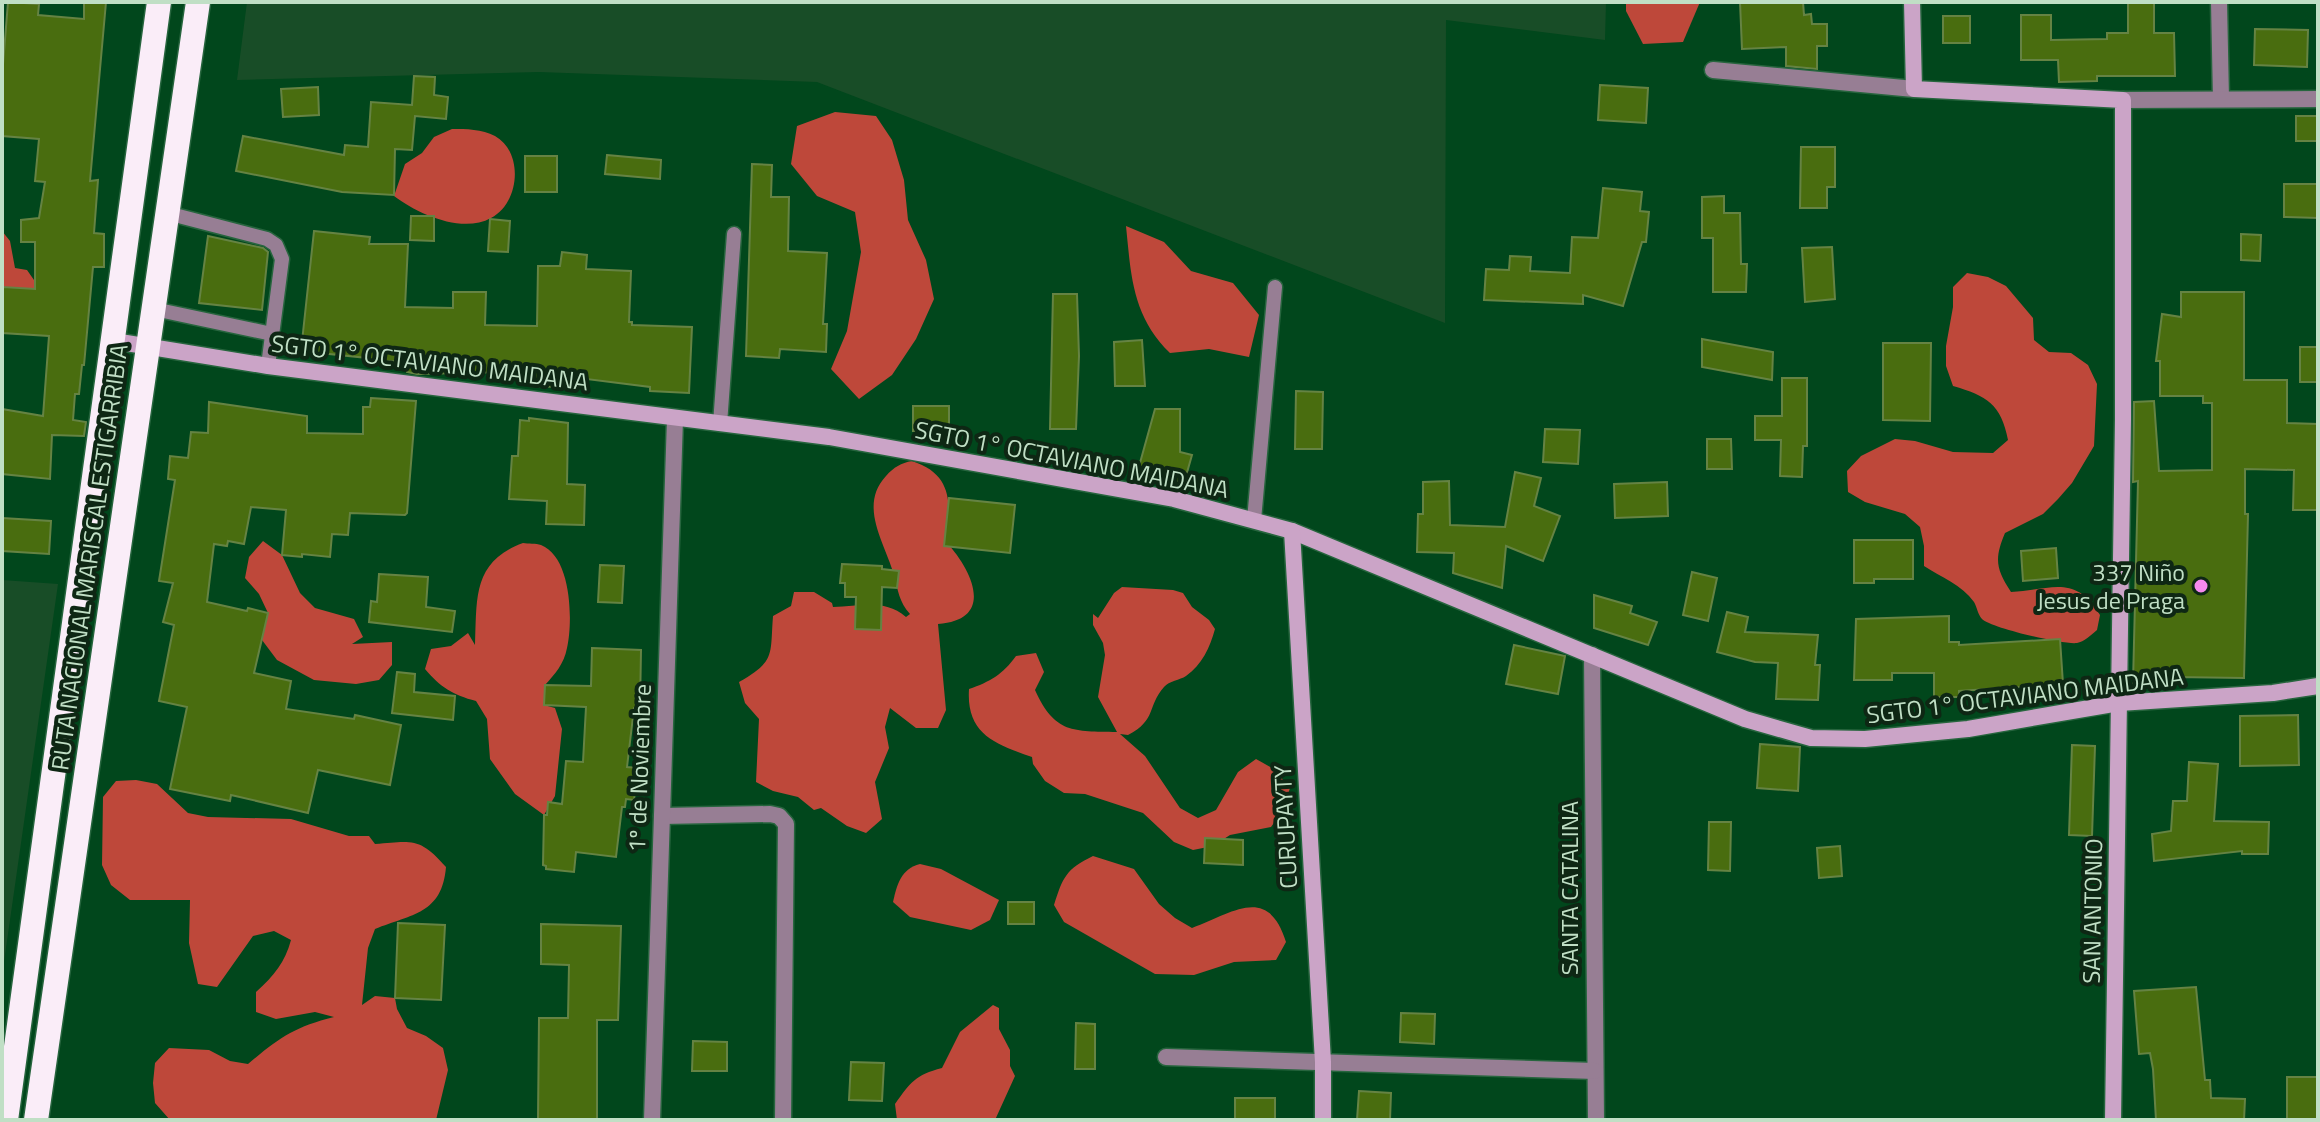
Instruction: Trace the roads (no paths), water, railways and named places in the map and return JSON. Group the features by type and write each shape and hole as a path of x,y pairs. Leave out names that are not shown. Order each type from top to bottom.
{"highway":[{"name":"RUTA NACIONAL MARISCAL ESTIGARRIBIA","path":"6,1120 7,1082 114,341 159,2"},
{"name":"RUTA NACIONAL MARISCAL ESTIGARRIBIA","path":"36,1120 198,2"}],"main road":[{"path":"1912,2 1914,89 2123,100"},
{"name":"SAN ANTONIO","path":"2113,1120 2123,419 2123,100"},
{"name":"SGTO 1° OCTAVIANO MAIDANA","path":"114,341 268,366 829,437 1174,499 1292,531 1745,719 1811,738 1865,739 1968,729 2119,703 2273,693 2318,686"},
{"name":"CURUPAYTY","path":"1292,531 1323,1062 1323,1120"}],"street":[{"path":"2219,2 2221,99"},
{"path":"1713,70 1914,89"},
{"path":"2123,100 2318,99"},
{"name":"1º de Noviembre","path":"652,1120 675,419"},
{"name":"SANTA CATALINA","path":"1592,655 1596,1120"},
{"path":"662,816 770,814 779,816 786,824 783,1120"},
{"path":"1166,1057 1595,1071"}],"lane":[{"path":"167,213 224,233 267,239 280,251 282,259 268,366"},
{"path":"720,424 734,234"},
{"path":"1254,520 1275,287"},
{"path":"154,309 212,312 272,334"}],"place":[{"name":"337 Niño Jesus de Praga","path":"2201,586"}]}
